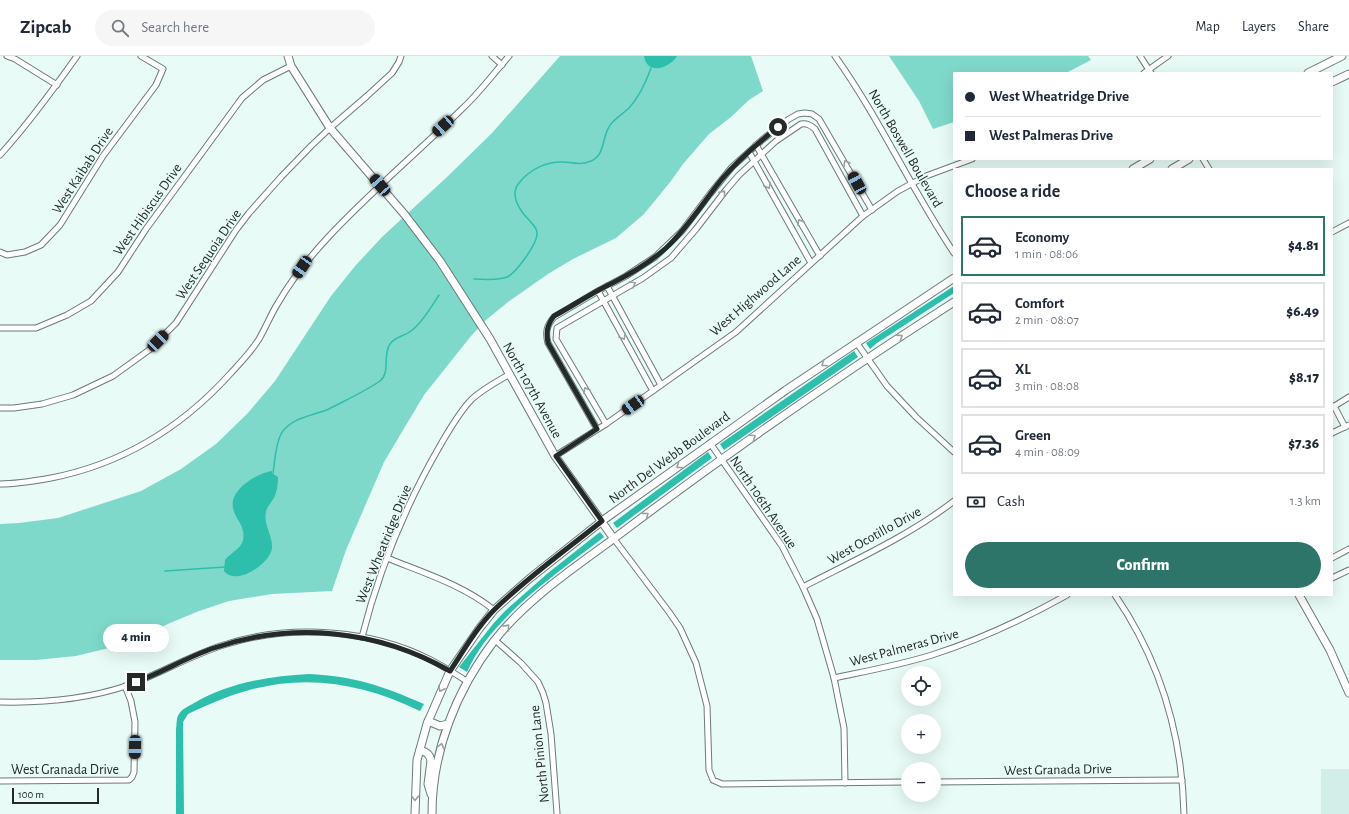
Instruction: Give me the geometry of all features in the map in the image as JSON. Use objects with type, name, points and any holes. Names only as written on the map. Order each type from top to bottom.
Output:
[{"type":"street","points":[[7,56],[15,59],[57,85]]},
{"type":"street","points":[[0,155],[57,85],[77,56]]},
{"type":"street","name":"West Kaibab Drive","points":[[0,252],[7,255],[25,252],[41,245],[60,225],[103,156],[156,85],[163,69],[141,56]]},
{"type":"street","name":"North 107th Avenue","points":[[288,56],[291,66],[330,128],[405,215],[440,261],[490,339],[556,456],[614,539],[680,628],[696,663],[707,706],[709,770],[713,780],[722,784],[845,783]]},
{"type":"street","name":"West Sequoia Drive","points":[[0,408],[14,408],[42,404],[73,395],[113,376],[149,350],[176,323],[236,230],[250,213],[281,177],[330,128],[392,73],[401,56]]},
{"type":"street","points":[[492,56],[502,65]]},
{"type":"street","points":[[0,484],[30,482],[58,477],[109,461],[156,437],[212,394],[243,360],[259,339],[279,302],[302,267],[333,232],[380,185],[464,107],[509,56]]},
{"type":"street","name":"North Boswell Boulevard","points":[[835,56],[882,128],[931,217],[953,251]]},
{"type":"street","points":[[1140,56],[1150,71],[1168,56]]},
{"type":"street","points":[[1310,72],[1342,56]]},
{"type":"street","name":"West Hibiscus Drive","points":[[0,328],[36,328],[67,315],[91,301],[118,272],[146,229],[242,98],[263,80],[291,66]]},
{"type":"street","points":[[1333,82],[1349,74]]},
{"type":"street","points":[[597,429],[548,343],[546,336],[549,322],[554,316],[642,267],[666,247],[682,231],[732,167],[756,145],[789,119],[798,114],[812,114],[819,119],[872,210]]},
{"type":"street","points":[[606,424],[556,340],[557,328],[561,324],[643,278],[671,258],[696,230],[726,190],[776,141],[801,124],[806,123],[811,125],[863,216]]},
{"type":"street","points":[[756,145],[820,256]]},
{"type":"street","points":[[749,152],[811,264]]},
{"type":"street","name":"West Highwood Lane","points":[[556,456],[606,424],[736,332],[863,216],[912,183],[935,172],[969,160]]},
{"type":"street","points":[[1135,168],[1148,160]]},
{"type":"street","points":[[1174,168],[1188,160]]},
{"type":"street","points":[[1333,231],[1349,223]]},
{"type":"street","name":"North Del Webb Boulevard","points":[[415,814],[417,760],[428,721],[450,671],[475,634],[494,610],[529,579],[602,521],[710,443],[856,342],[953,279]]},
{"type":"street","points":[[607,286],[660,385]]},
{"type":"street","points":[[598,291],[653,391]]},
{"type":"street","points":[[432,814],[432,798],[440,751],[454,708],[478,665],[495,640],[516,617],[541,594],[721,460],[867,358],[953,303]]},
{"type":"street","points":[[856,342],[887,386],[916,417],[953,451]]},
{"type":"street","name":"West Wheatridge Drive","points":[[362,637],[387,558],[418,486],[435,455],[457,418],[471,400],[489,385],[510,374]]},
{"type":"street","points":[[1333,433],[1347,426],[1333,406],[1349,397]]},
{"type":"street","name":"North 106th Avenue","points":[[710,443],[776,536],[803,587],[817,619],[834,678],[844,728],[845,783]]},
{"type":"street","name":"West Ocotillo Drive","points":[[803,587],[928,520],[953,502]]},
{"type":"street","points":[[1333,557],[1349,549]]},
{"type":"street","points":[[387,558],[457,586],[486,603],[494,610]]},
{"type":"street","points":[[1333,578],[1349,570]]},
{"type":"street","name":"West Palmeras Drive","points":[[834,678],[932,655],[1017,620],[1065,596]]},
{"type":"street","points":[[1116,596],[1144,644],[1161,683],[1173,723],[1179,752],[1184,814]]},
{"type":"street","points":[[1300,596],[1330,650],[1349,693]]},
{"type":"street","points":[[0,702],[29,703],[87,696],[125,686],[213,648],[267,635],[297,632],[316,632],[362,637],[384,643],[415,653],[468,682]]},
{"type":"street","name":"North Pinion Lane","points":[[495,640],[521,663],[538,682],[543,693],[551,734],[557,813]]},
{"type":"street","name":"West Granada Drive","points":[[0,781],[129,780],[134,772],[135,722],[131,700],[125,686]]},
{"type":"street","points":[[428,721],[440,726],[448,724]]},
{"type":"street","points":[[420,750],[429,754],[431,758],[428,784],[432,798]]},
{"type":"street","name":"West Granada Drive","points":[[941,782],[1182,780]]},
{"type":"street","points":[[845,783],[901,782]]},
{"type":"shaded area","points":[[560,56],[751,56],[763,91],[749,100],[731,117],[709,134],[683,164],[644,214],[616,238],[573,259],[548,274],[508,302],[486,320],[471,336],[424,395],[384,462],[346,550],[332,591],[272,594],[229,601],[199,611],[109,648],[76,656],[36,660],[0,660],[0,524],[58,518],[141,491],[181,469],[216,444],[247,414],[275,381],[331,296],[356,265],[382,237],[492,133]]},
{"type":"shaded area","points":[[644,56],[677,56],[664,67],[654,68],[649,66]]},
{"type":"shaded area","points":[[889,56],[1088,56],[1091,60],[1068,72],[953,72],[953,122],[933,129],[919,101]]},
{"type":"shaded area","points":[[953,287],[953,294],[870,349],[866,343]]},
{"type":"shaded area","points":[[854,351],[858,357],[724,450],[720,444]]},
{"type":"shaded area","points":[[708,452],[712,458],[617,528],[613,523]]},
{"type":"shaded area","points":[[272,471],[272,473],[278,477],[278,480],[276,493],[267,508],[265,516],[272,544],[270,554],[260,566],[252,571],[244,575],[229,575],[224,571],[225,560],[240,546],[244,535],[242,526],[233,508],[235,495],[252,479],[266,472]]},
{"type":"shaded area","points":[[600,532],[604,537],[527,597],[509,615],[492,633],[478,652],[467,672],[459,667],[505,611],[548,573]]},
{"type":"shaded area","points":[[309,674],[340,677],[368,683],[424,704],[420,711],[378,694],[357,688],[313,682],[269,686],[239,693],[205,706],[188,714],[183,722],[184,814],[176,814],[176,729],[177,717],[180,712],[188,706],[221,690],[264,679]]},
{"type":"shaded area","points":[[1321,769],[1349,769],[1349,814],[1321,814]]},
{"type":"waterway","points":[[474,279],[495,279],[507,277],[521,264],[534,244],[537,233],[536,229],[519,208],[515,198],[516,188],[523,178],[539,167],[551,163],[584,163],[596,158],[601,151],[607,131],[611,124],[629,108],[636,99],[651,68]]},
{"type":"waterway","points":[[273,473],[278,443],[285,428],[296,420],[329,409],[380,381],[385,373],[387,353],[390,344],[394,340],[409,333],[419,323],[439,295]]},
{"type":"waterway","points":[[165,571],[225,567]]},
{"type":"route","points":[[136,682],[213,648],[261,636],[297,632],[316,632],[362,637],[407,650],[450,671],[460,655],[494,610],[529,579],[602,521],[556,456],[597,429],[548,343],[546,336],[549,322],[554,316],[642,267],[655,257],[682,231],[732,167],[778,127]]}]
